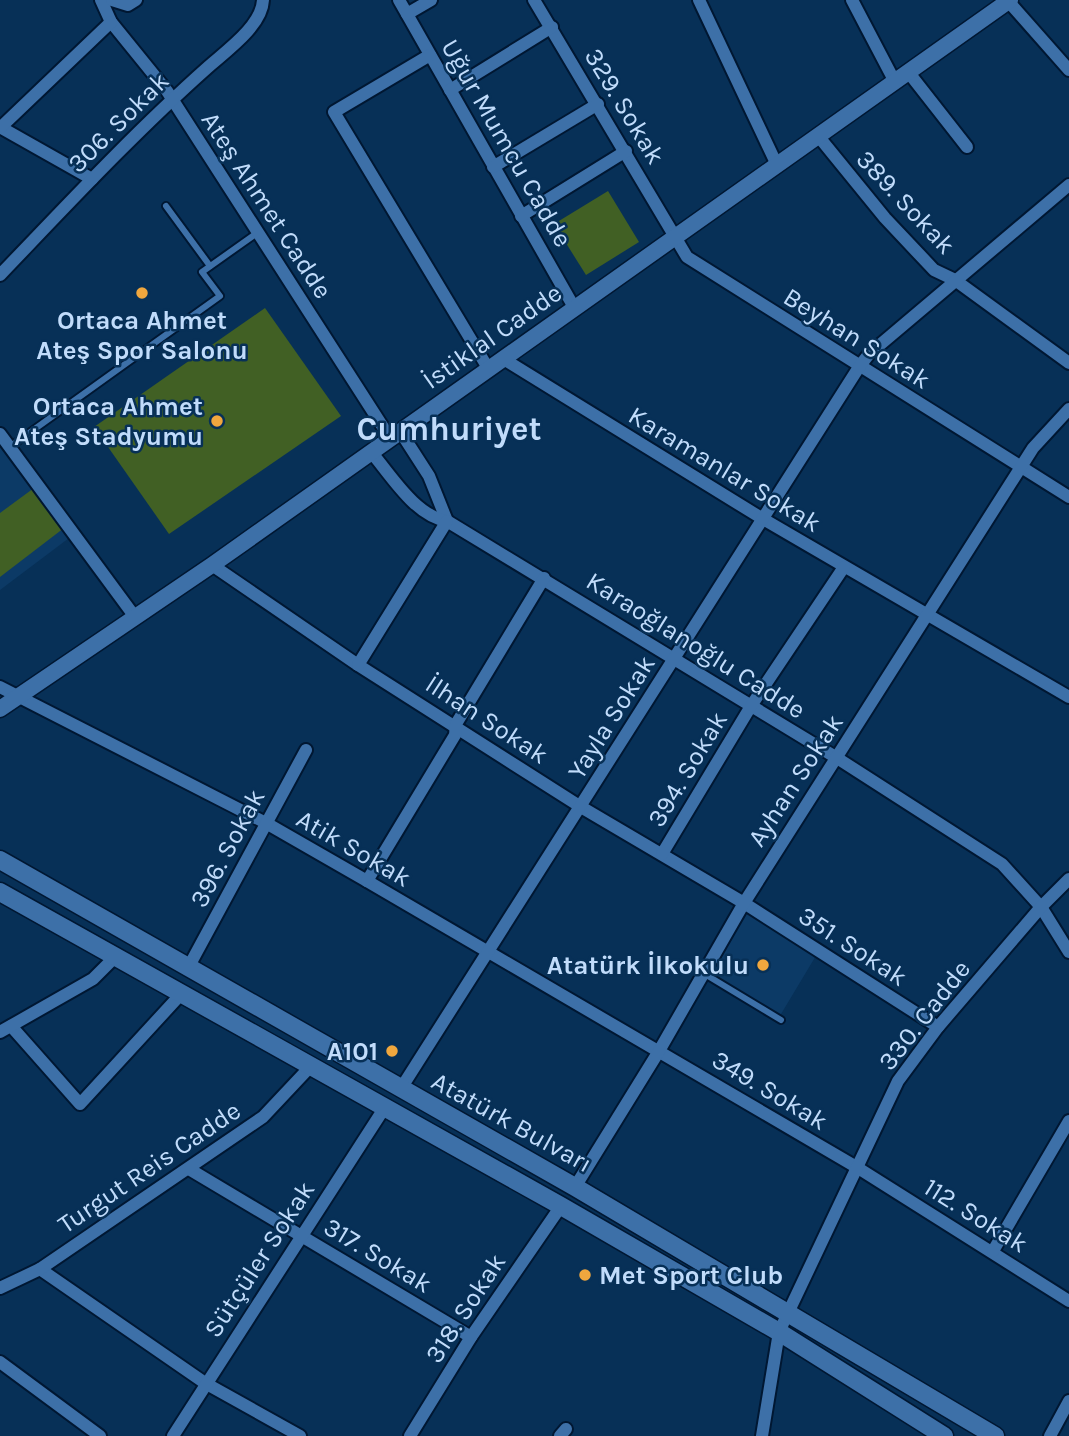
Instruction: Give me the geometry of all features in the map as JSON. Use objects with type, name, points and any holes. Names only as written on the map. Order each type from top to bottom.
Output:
[{"type":"main road","name":"Atatürk Bulvarı","points":[[0,860],[400,1090],[575,1187],[789,1311],[995,1436]]},
{"type":"main road","name":"Atatürk Bulvarı","points":[[0,892],[561,1206],[779,1332],[944,1436]]},
{"type":"street","name":"Ateş Ahmet Cadde","points":[[101,0],[111,22],[172,99],[257,233],[395,435]]},
{"type":"street","points":[[112,0],[128,5],[136,0]]},
{"type":"street","name":"306. Sokak","points":[[0,275],[172,99],[232,46],[262,11],[263,0]]},
{"type":"street","name":"Uğur Mumcu Cadde","points":[[399,0],[575,309]]},
{"type":"street","points":[[407,14],[430,0]]},
{"type":"street","name":"329. Sokak","points":[[534,0],[677,236]]},
{"type":"street","points":[[699,0],[777,165]]},
{"type":"street","points":[[852,0],[895,82]]},
{"type":"street","points":[[1009,1],[1069,70]]},
{"type":"street","name":"İstiklal Cadde","points":[[0,709],[212,565],[1009,1]]},
{"type":"street","points":[[92,179],[0,127],[111,22]]},
{"type":"street","points":[[450,90],[552,27]]},
{"type":"street","points":[[430,55],[334,112],[488,368]]},
{"type":"street","points":[[909,73],[967,147]]},
{"type":"street","points":[[493,167],[598,104]]},
{"type":"street","name":"389. Sokak","points":[[818,137],[885,218],[934,270],[955,280],[1069,363]]},
{"type":"street","points":[[521,216],[625,150]]},
{"type":"street","name":"Yayla Sokak","points":[[400,1090],[859,367],[869,354],[1069,185]]},
{"type":"street","name":"Beyhan Sokak","points":[[677,236],[687,257],[1069,497]]},
{"type":"street","name":"Karamanlar Sokak","points":[[502,358],[844,567],[928,613],[1069,697]]},
{"type":"street","name":"Ayhan Sokak","points":[[575,1187],[659,1051],[744,903],[928,613],[1048,429],[1069,409]]},
{"type":"street","points":[[0,433],[135,617]]},
{"type":"street","points":[[358,665],[447,521],[429,476],[395,435]]},
{"type":"street","name":"Karaoğlanoğlu Cadde","points":[[372,452],[406,493],[435,519],[447,521],[544,578],[837,758],[1002,864],[1041,907],[1069,952]]},
{"type":"street","name":"İlhan Sokak","points":[[212,565],[358,665],[456,724],[581,807],[744,903]]},
{"type":"street","name":"394. Sokak","points":[[662,854],[751,706],[844,567]]},
{"type":"street","points":[[367,881],[455,735],[456,724],[544,578]]},
{"type":"street","name":"Atik Sokak","points":[[0,687],[266,823],[659,1051]]},
{"type":"street","name":"396. Sokak","points":[[188,968],[306,750]]},
{"type":"street","name":"330. Cadde","points":[[762,1436],[779,1332],[898,1082],[938,1027],[1041,907],[1069,879]]},
{"type":"street","name":"351. Sokak","points":[[744,903],[938,1027]]},
{"type":"street","points":[[116,956],[93,979],[5,1029],[80,1104],[182,993]]},
{"type":"street","name":"349. Sokak","points":[[659,1051],[858,1168]]},
{"type":"street","name":"Turgut Reis Cadde","points":[[0,1288],[40,1269],[263,1117],[310,1067]]},
{"type":"street","name":"Sütçüler Sokak","points":[[173,1436],[385,1107]]},
{"type":"street","points":[[993,1251],[1069,1121]]},
{"type":"street","name":"112. Sokak","points":[[858,1168],[1069,1301]]},
{"type":"street","name":"317. Sokak","points":[[189,1169],[471,1338]]},
{"type":"street","name":"318. Sokak","points":[[410,1436],[471,1338],[561,1206]]},
{"type":"street","points":[[40,1269],[205,1383],[300,1436]]},
{"type":"street","points":[[0,1362],[100,1436]]},
{"type":"street","points":[[1050,1436],[1069,1401]]},
{"type":"lane","points":[[166,206],[210,266]]},
{"type":"lane","points":[[11,446],[220,296],[202,272],[257,233]]},
{"type":"lane","points":[[704,974],[781,1020]]},
{"type":"shaded area","points":[[0,446],[73,535],[0,590]]},
{"type":"shaded area","name":"Atatürk İlkokulu","points":[[748,912],[817,954],[778,1019],[709,977]]},
{"type":"green space","points":[[608,191],[639,242],[586,275],[554,224]]},
{"type":"green space","name":"Ortaca Ahmet Ateş Stadyumu","points":[[265,308],[341,416],[169,534],[94,427]]},
{"type":"green space","points":[[34,488],[64,528],[0,577],[0,513]]},
{"type":"place","name":"Ortaca Ahmet Ateş Spor Salonu","points":[[142,293]]},
{"type":"place","name":"Ortaca Ahmet Ateş Stadyumu","points":[[217,421]]},
{"type":"place","name":"Atatürk İlkokulu","points":[[763,965]]},
{"type":"place","name":"A101","points":[[392,1051]]},
{"type":"place","name":"Met Sport Club","points":[[585,1275]]},
{"type":"district","name":"Cumhuriyet","points":[[449,428]]}]
